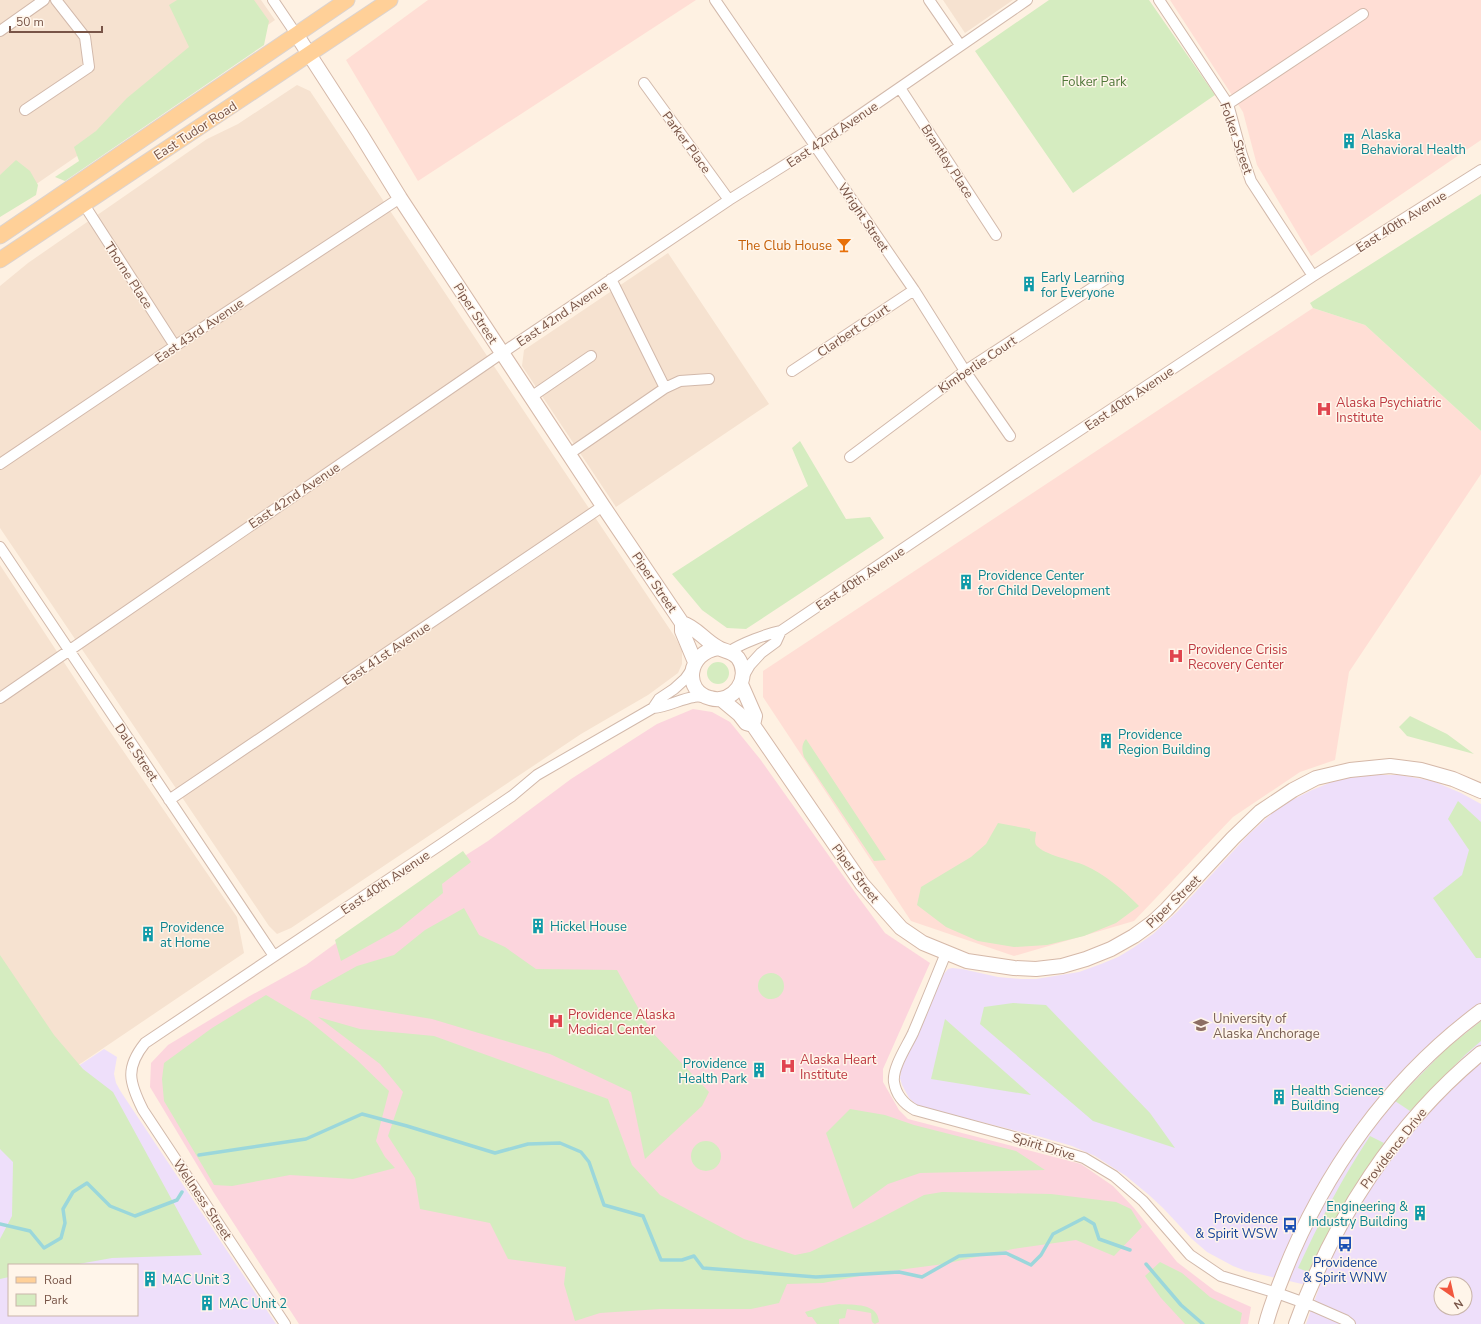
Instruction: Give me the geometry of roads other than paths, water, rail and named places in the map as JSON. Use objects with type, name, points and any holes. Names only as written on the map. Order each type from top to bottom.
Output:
[{"type":"main road","name":"East Tudor Road","points":[[0,236],[347,0]]},
{"type":"main road","name":"East Tudor Road","points":[[0,260],[390,0]]},
{"type":"street","points":[[0,31],[44,0]]},
{"type":"street","points":[[25,110],[89,67],[85,37],[56,0]]},
{"type":"street","name":"Piper Street","points":[[273,0],[310,54],[400,198],[682,623],[682,631],[694,665],[693,682],[696,689],[714,698],[739,714],[746,723],[753,725],[862,884],[901,928],[923,943],[967,961],[989,965],[1036,969],[1062,966],[1111,949],[1146,927],[1166,910],[1233,838],[1260,812],[1293,790],[1316,778],[1350,770],[1390,766],[1422,770],[1453,779],[1481,791]]},
{"type":"street","name":"Wright Street","points":[[715,0],[914,290],[965,371],[1010,436]]},
{"type":"street","points":[[929,0],[960,45]]},
{"type":"street","name":"East 42nd Avenue","points":[[0,698],[502,353],[729,200],[815,146],[960,45],[1028,0]]},
{"type":"street","name":"Folker Street","points":[[1159,0],[1228,104],[1242,155],[1251,180],[1313,276]]},
{"type":"street","points":[[1228,104],[1363,14]]},
{"type":"street","name":"Parker Place","points":[[644,83],[729,200]]},
{"type":"street","name":"Brantley Place","points":[[900,88],[996,235]]},
{"type":"street","name":"East 40th Avenue","points":[[724,650],[738,647],[770,633],[781,631],[1024,467],[1313,276],[1481,170]]},
{"type":"street","name":"East 43rd Avenue","points":[[0,464],[175,346],[400,198]]},
{"type":"street","name":"Thorne Place","points":[[83,204],[175,346]]},
{"type":"street","name":"Kimberlie Court","points":[[850,457],[965,371],[1109,277]]},
{"type":"street","points":[[611,279],[665,388]]},
{"type":"street","name":"Clarbert Court","points":[[792,370],[914,290]]},
{"type":"street","points":[[531,397],[591,356]]},
{"type":"street","points":[[569,454],[665,388],[680,381],[708,379]]},
{"type":"street","name":"East 41st Avenue","points":[[169,800],[603,506]]},
{"type":"street","name":"Dale Street","points":[[0,547],[274,956]]},
{"type":"street","name":"Piper Street","points":[[682,623],[690,626],[724,650],[735,655],[742,665],[742,681],[755,716],[753,725]]},
{"type":"street","name":"East 40th Avenue","points":[[742,681],[750,665],[761,652],[776,642],[781,631]]},
{"type":"street","points":[[694,665],[704,652],[724,650]]},
{"type":"street","name":"East 40th Avenue","points":[[653,708],[659,698],[674,689],[685,679],[694,665]]},
{"type":"street","points":[[714,698],[733,694],[742,681]]},
{"type":"street","name":"East 40th Avenue","points":[[131,1070],[136,1054],[145,1043],[512,796],[537,775],[653,708],[665,707],[695,697],[714,698]]},
{"type":"street","name":"Spirit Drive","points":[[946,953],[894,1073],[894,1082],[902,1101],[915,1110],[1008,1135],[1084,1158],[1114,1176],[1143,1200],[1190,1255],[1221,1276],[1277,1293],[1345,1320],[1350,1324]]},
{"type":"street","points":[[1266,1324],[1297,1240],[1311,1213],[1352,1145],[1384,1103],[1421,1063],[1468,1021],[1481,1012]]},
{"type":"street","name":"Providence Drive","points":[[1296,1324],[1303,1303],[1331,1240],[1370,1176],[1398,1137],[1431,1099],[1465,1066],[1481,1053]]},
{"type":"street","name":"Wellness Street","points":[[131,1070],[132,1084],[143,1110],[285,1324]]},
{"type":"waterway","points":[[199,1155],[306,1139],[362,1114],[495,1153],[528,1144],[560,1143],[581,1152],[589,1162],[604,1205],[643,1216],[661,1260],[682,1260],[694,1256],[703,1268],[816,1277],[899,1272],[922,1277],[959,1256],[1006,1253],[1031,1265],[1041,1255],[1053,1234],[1084,1218],[1094,1224],[1099,1239],[1130,1250]]},
{"type":"waterway","points":[[0,1224],[30,1231],[44,1248],[61,1238],[65,1223],[63,1209],[73,1192],[87,1183],[110,1206],[135,1216],[177,1200],[182,1192]]},
{"type":"waterway","points":[[1146,1264],[1181,1305],[1203,1324]]},
{"type":"place","name":"Alaska Behavioral Health","points":[[1349,141]]},
{"type":"place","name":"The Club House","points":[[844,245]]},
{"type":"place","name":"Early Learning for Everyone","points":[[1029,284]]},
{"type":"place","name":"Alaska Psychiatric Institute","points":[[1324,409]]},
{"type":"place","name":"Providence Center for Child Development","points":[[966,582]]},
{"type":"place","name":"Providence Crisis Recovery Center","points":[[1176,656]]},
{"type":"place","name":"Providence Region Building","points":[[1106,741]]},
{"type":"place","name":"Hickel House","points":[[538,926]]},
{"type":"place","name":"Providence at Home","points":[[148,934]]},
{"type":"place","name":"Providence Alaska Medical Center","points":[[556,1021]]},
{"type":"place","name":"University of Alaska Anchorage","points":[[1201,1025]]},
{"type":"place","name":"Alaska Heart Institute","points":[[788,1066]]},
{"type":"place","name":"Providence Health Park","points":[[759,1070]]},
{"type":"place","name":"Health Sciences Building","points":[[1279,1097]]},
{"type":"place","name":"Engineering & Industry Building","points":[[1420,1213]]},
{"type":"place","name":"Providence & Spirit WSW","points":[[1290,1225]]},
{"type":"place","name":"Providence & Spirit WNW","points":[[1345,1244]]},
{"type":"place","name":"MAC Unit 3","points":[[150,1279]]},
{"type":"place","name":"MAC Unit 2","points":[[207,1303]]},
{"type":"park label","name":"Folker Park","points":[[1094,81]]}]
